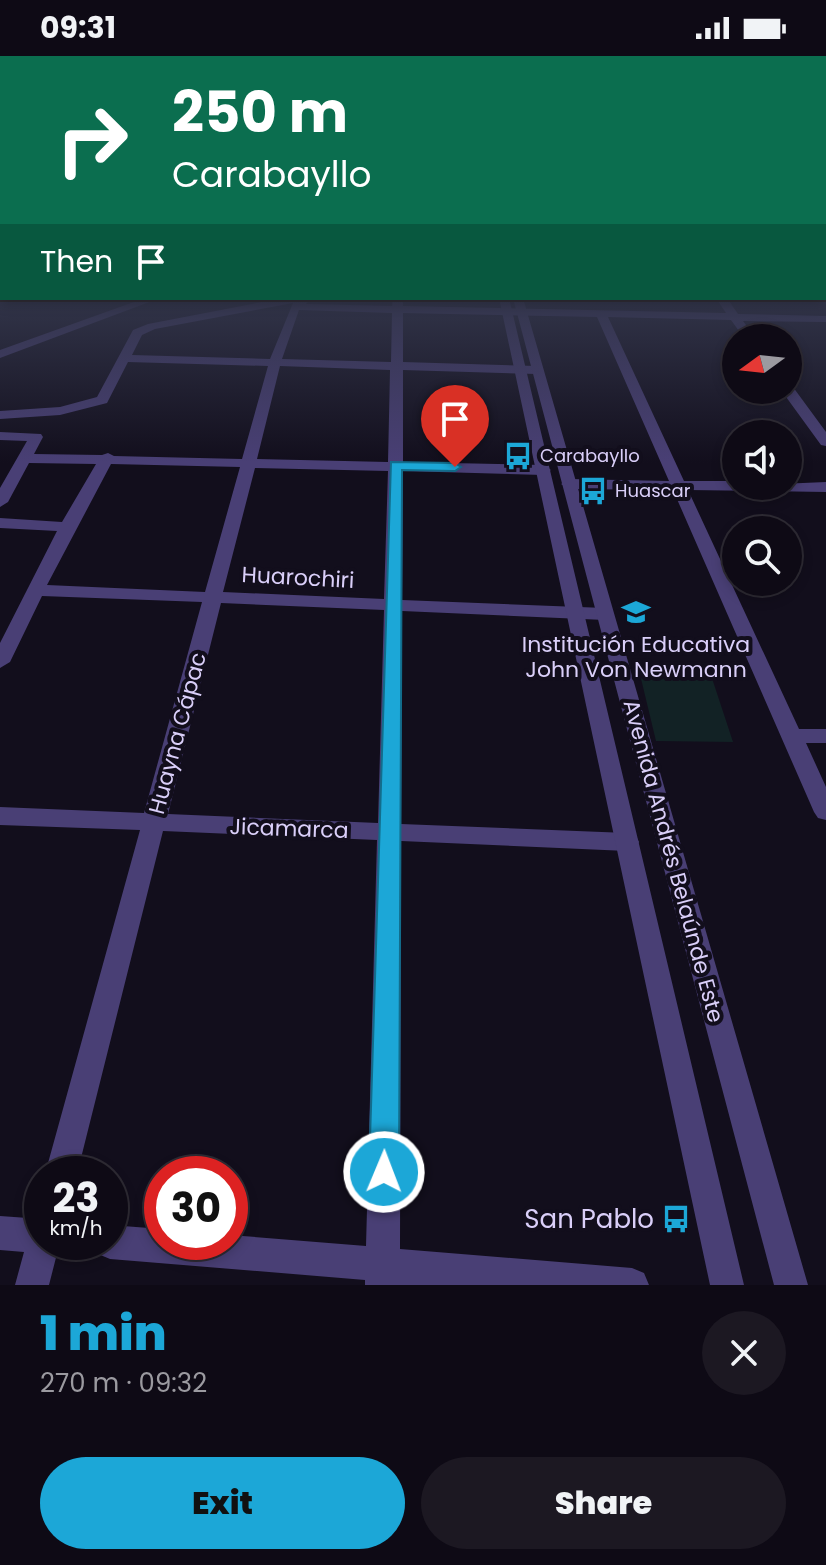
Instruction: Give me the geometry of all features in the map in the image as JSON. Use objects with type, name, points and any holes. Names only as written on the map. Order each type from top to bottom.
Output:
[{"type":"street","points":[[0,415],[60,411],[102,400],[128,348]]},
{"type":"street","name":"Huayna Cápac","points":[[66,1156],[281,348]]},
{"type":"street","points":[[382,1275],[397,348]]},
{"type":"street","name":"Avenida Andrés Belaúnde Este","points":[[523,348],[543,470],[727,1285]]},
{"type":"street","points":[[616,348],[826,812]]},
{"type":"street","points":[[123,358],[528,369]]},
{"type":"street","name":"Avenida Andrés Belaúnde Este","points":[[528,369],[569,484],[791,1285]]},
{"type":"street","points":[[798,404],[826,442]]},
{"type":"street","points":[[0,436],[36,437],[0,502]]},
{"type":"street","points":[[0,662],[67,527],[108,457]]},
{"type":"street","points":[[26,458],[108,457],[543,470]]},
{"type":"street","points":[[569,484],[722,486]]},
{"type":"street","points":[[802,487],[826,487]]},
{"type":"street","points":[[0,523],[67,527]]},
{"type":"street","name":"Huarochiri","points":[[36,590],[605,614]]},
{"type":"street","points":[[792,736],[826,736]]},
{"type":"street","name":"Jicamarca","points":[[0,816],[627,842]]},
{"type":"street","points":[[0,1233],[24,1235]]},
{"type":"street","points":[[128,1244],[382,1275],[632,1285]]},
{"type":"street","points":[[32,1285],[38,1260]]},
{"type":"shaded area","points":[[637,662],[707,663],[733,742],[656,741]]},
{"type":"place","name":"Carabayllo","points":[[518,456]]},
{"type":"place","name":"Huascar","points":[[593,491]]},
{"type":"place","name":"Institución Educativa John Von Newmann","points":[[636,612]]},
{"type":"place","name":"San Pablo","points":[[676,1219]]},
{"type":"route","points":[[384,1172],[396,465],[455,467]]}]
